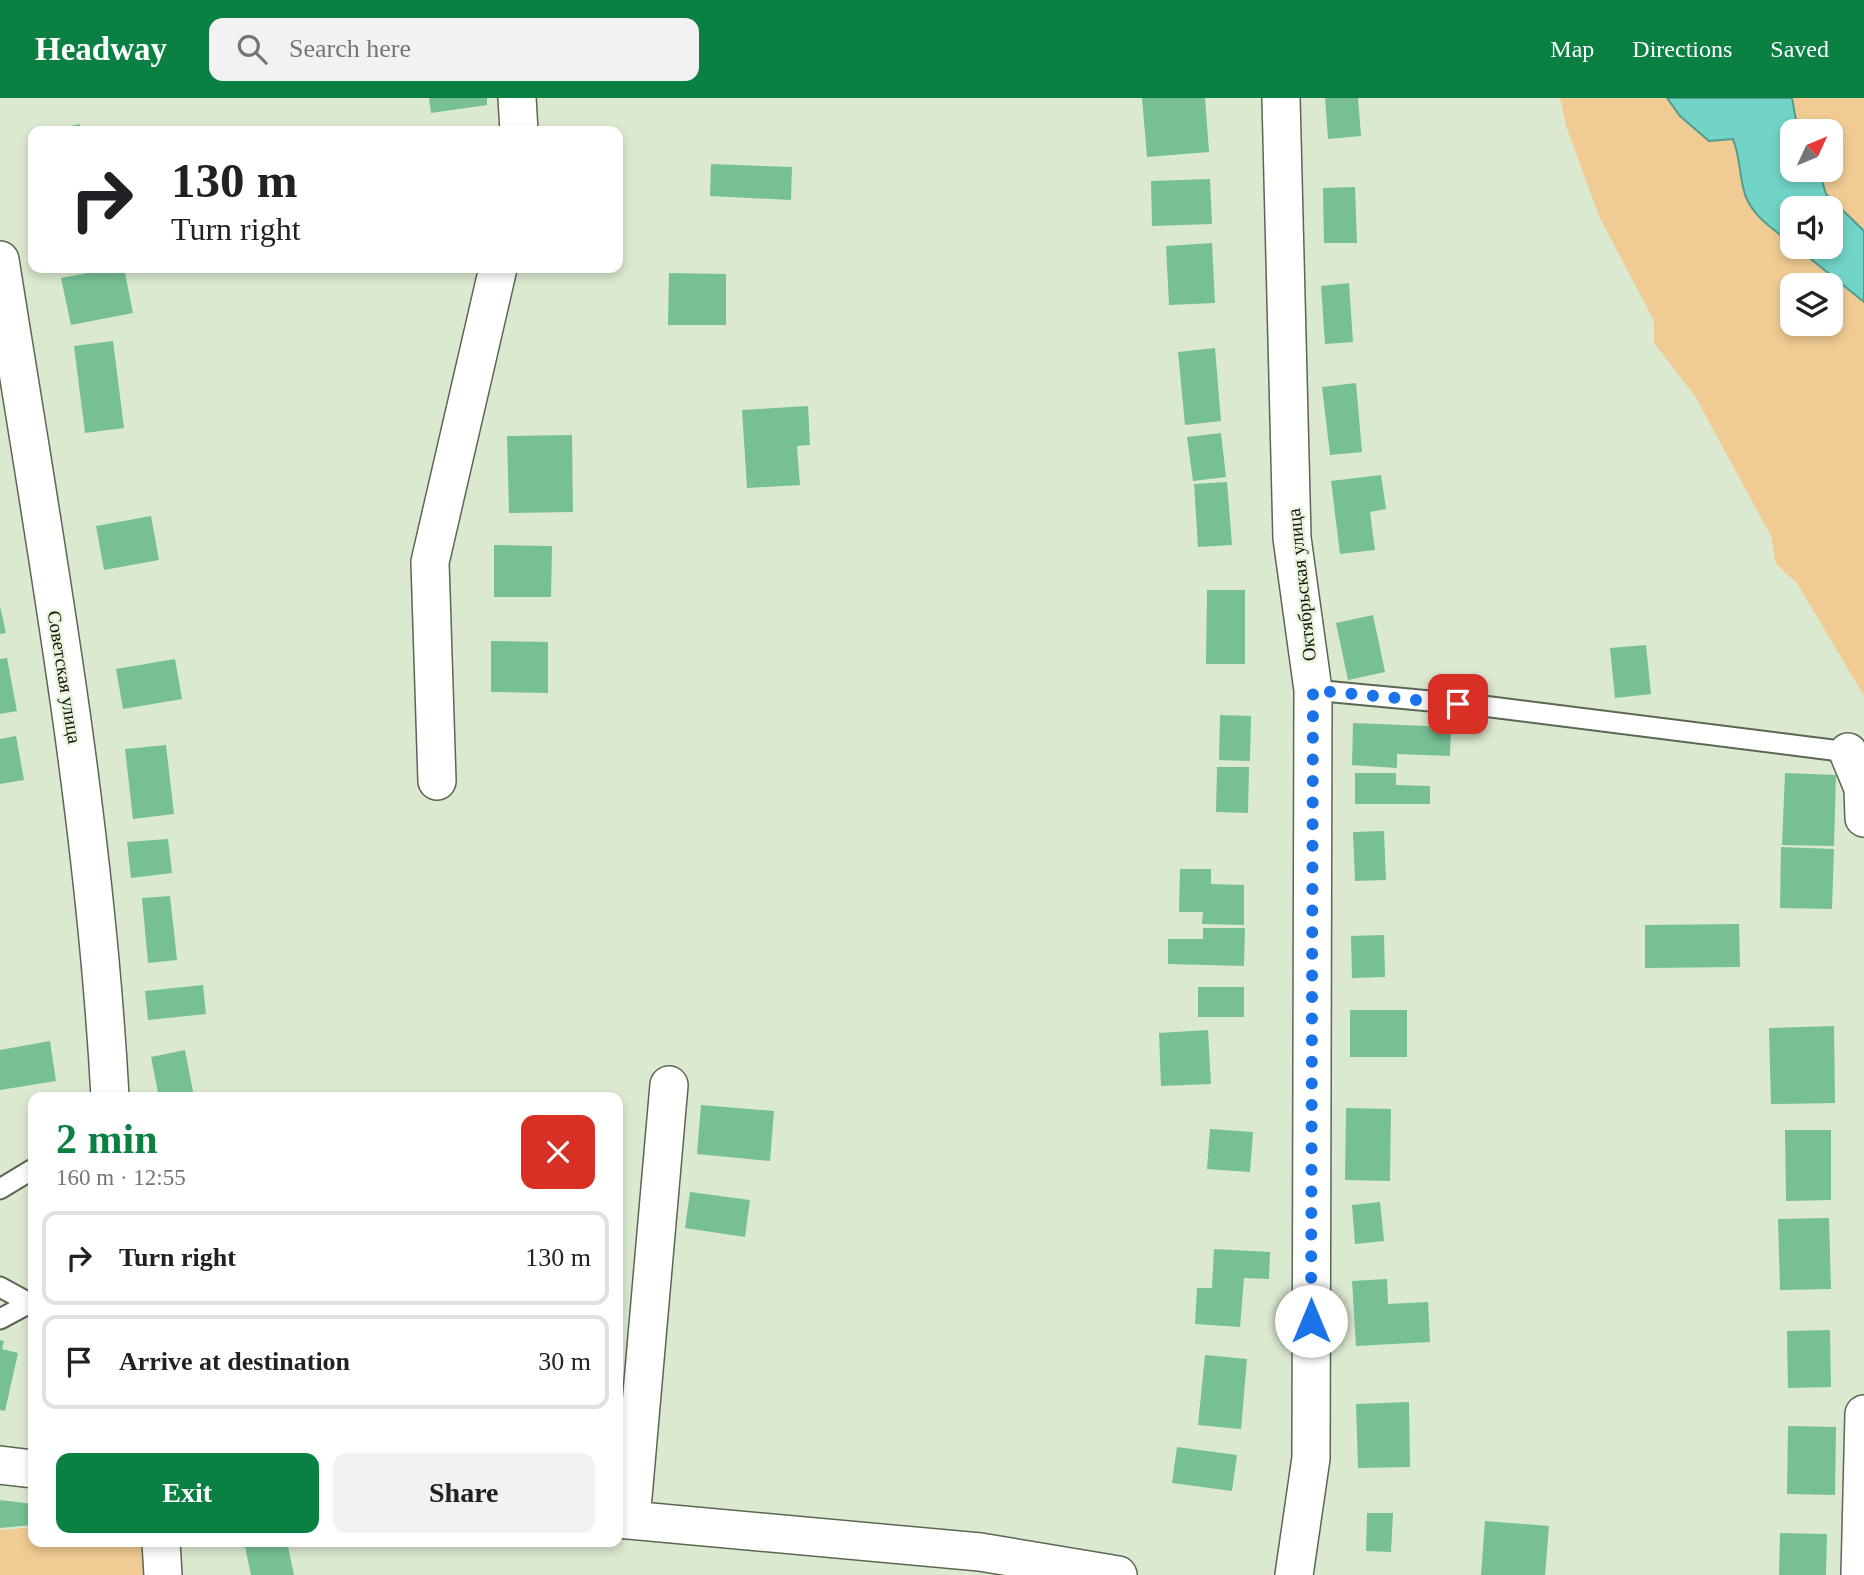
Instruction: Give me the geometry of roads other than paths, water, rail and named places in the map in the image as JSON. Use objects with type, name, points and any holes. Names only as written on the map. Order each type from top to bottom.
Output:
[{"type":"street","points":[[517,98],[519,126]]},
{"type":"street","name":"Октябрьская улица","points":[[1281,98],[1292,538],[1313,690],[1311,1458],[1294,1575]]},
{"type":"street","name":"Советская улица","points":[[0,260],[75,736],[106,1030],[110,1092]]},
{"type":"street","points":[[437,782],[430,562],[497,273]]},
{"type":"street","points":[[1848,752],[1863,788],[1864,818]]},
{"type":"street","points":[[669,1085],[624,1520],[979,1552],[1118,1575]]},
{"type":"street","points":[[1860,1575],[1864,1414]]},
{"type":"street","points":[[0,1465],[28,1468]]},
{"type":"street","points":[[162,1547],[163,1575]]},
{"type":"lane","points":[[1313,690],[1483,706],[1848,752]]},
{"type":"lane","points":[[0,1189],[28,1172]]},
{"type":"lane","points":[[0,1287],[28,1303]]},
{"type":"lane","points":[[0,1319],[28,1306]]},
{"type":"water","points":[[1667,98],[1792,98],[1796,119],[1780,119],[1780,182],[1822,182],[1828,196],[1780,196],[1780,234],[1755,213],[1746,197],[1733,139],[1709,141],[1680,116]]},
{"type":"water","points":[[1843,211],[1864,231],[1864,302],[1843,285],[1843,273],[1828,273],[1811,259],[1843,259]]}]
